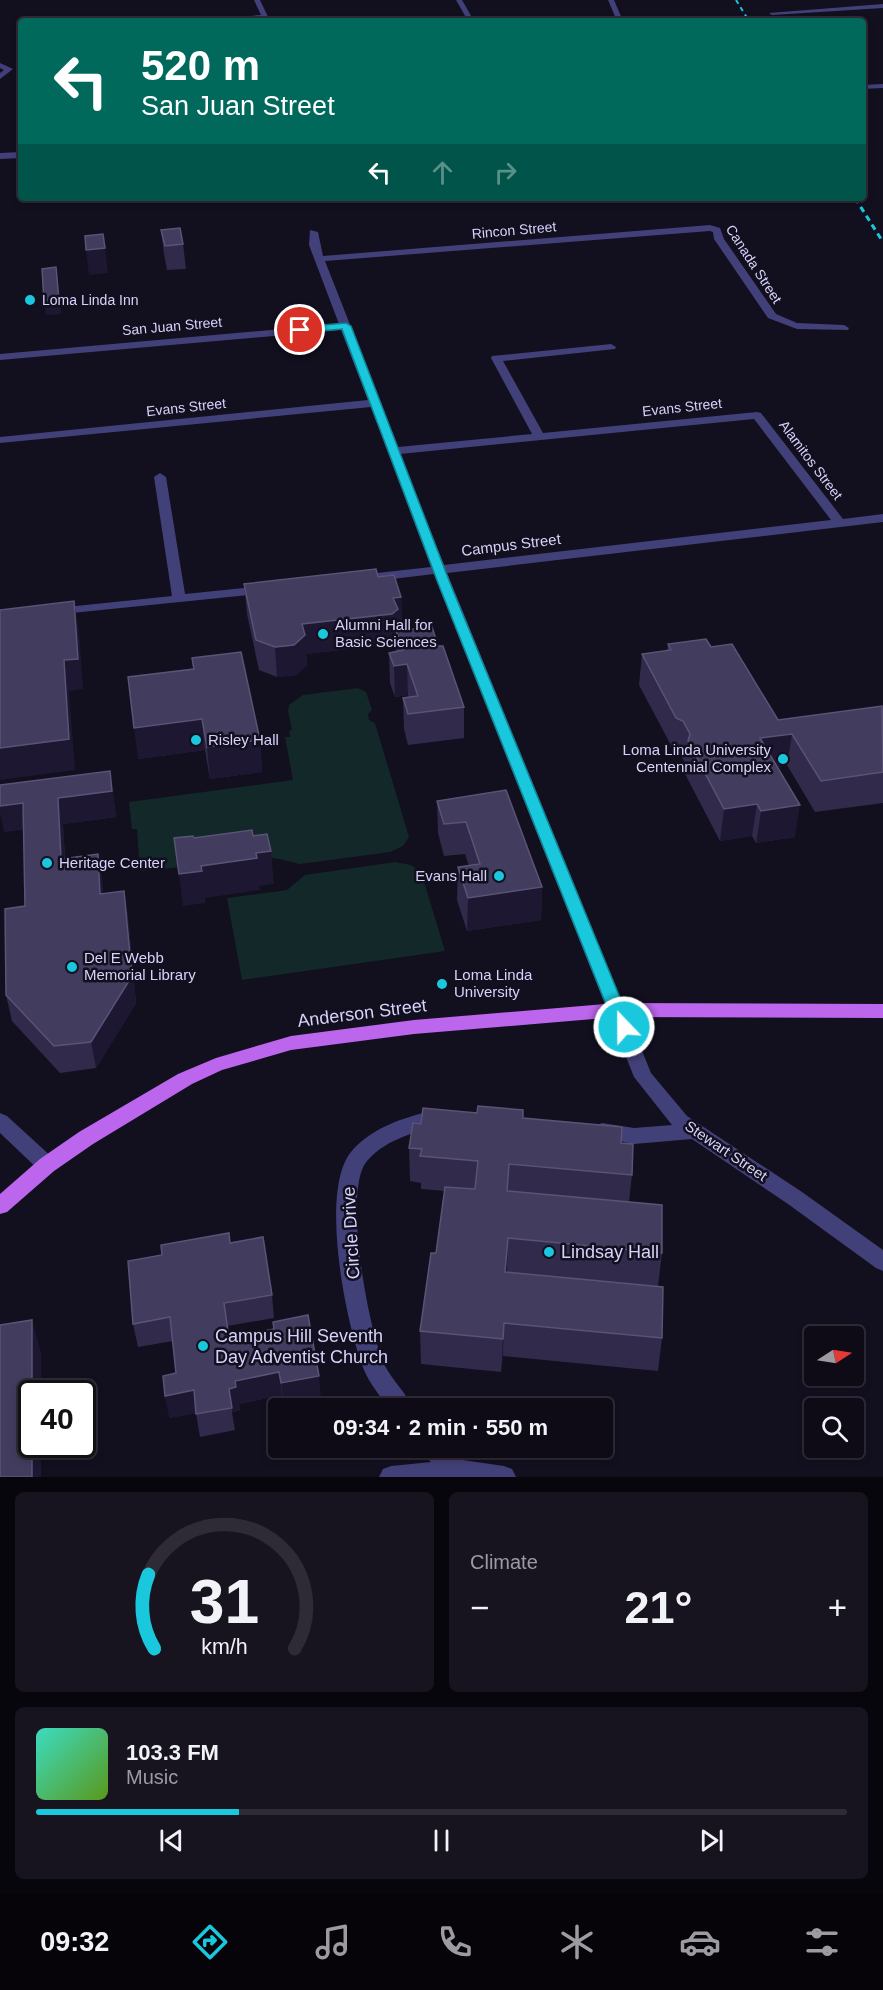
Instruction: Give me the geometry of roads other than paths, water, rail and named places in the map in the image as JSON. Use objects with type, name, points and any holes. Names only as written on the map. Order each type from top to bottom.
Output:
[{"type":"main road","name":"Anderson Street","points":[[0,1206],[47,1165],[86,1138],[185,1079],[216,1065],[291,1043],[414,1027],[617,1010],[883,1011]]},
{"type":"street","points":[[257,0],[266,18]]},
{"type":"street","points":[[459,0],[469,18]]},
{"type":"street","points":[[611,0],[619,18]]},
{"type":"street","points":[[772,13],[883,6]]},
{"type":"street","points":[[0,64],[9,69],[0,77]]},
{"type":"street","points":[[866,87],[883,86]]},
{"type":"street","points":[[0,156],[18,155]]},
{"type":"street","name":"Rincon Street","points":[[320,259],[710,228]]},
{"type":"street","name":"Canada Street","points":[[710,228],[717,230],[718,239],[772,316],[779,321],[799,326],[844,328]]},
{"type":"street","name":"Stewart Street","points":[[313,232],[320,259],[439,571],[643,1077],[680,1121],[795,1198],[883,1262]]},
{"type":"street","name":"San Juan Street","points":[[0,357],[346,326]]},
{"type":"street","points":[[539,437],[496,358],[611,347]]},
{"type":"street","name":"Evans Street","points":[[0,440],[376,403]]},
{"type":"street","name":"Evans Street","points":[[395,451],[757,415]]},
{"type":"street","name":"Alamitos Street","points":[[757,415],[840,523]]},
{"type":"street","points":[[160,477],[178,599]]},
{"type":"street","name":"Campus Street","points":[[346,581],[883,518]]},
{"type":"street","points":[[45,614],[277,588]]},
{"type":"street","name":"Circle Drive","points":[[395,1398],[375,1370],[356,1300],[346,1210],[348,1178],[352,1165],[364,1153],[406,1125],[462,1115]]},
{"type":"street","points":[[0,1121],[47,1165]]},
{"type":"street","points":[[588,1129],[634,1136],[694,1131]]},
{"type":"street","points":[[443,1458],[461,1474]]},
{"type":"street","points":[[391,1477],[461,1474],[504,1477]]},
{"type":"railway","points":[[736,0],[747,18]]},
{"type":"railway","points":[[857,201],[883,242]]},
{"type":"place","name":"Loma Linda Inn","points":[[30,300]]},
{"type":"place","name":"Alumni Hall for Basic Sciences","points":[[323,634]]},
{"type":"place","name":"Risley Hall","points":[[196,740]]},
{"type":"place","name":"Loma Linda University Centennial Complex","points":[[783,759]]},
{"type":"place","name":"Heritage Center","points":[[47,863]]},
{"type":"place","name":"Evans Hall","points":[[499,876]]},
{"type":"place","name":"Del E Webb Memorial Library","points":[[72,967]]},
{"type":"place","name":"Loma Linda University","points":[[442,984]]},
{"type":"place","name":"Lindsay Hall","points":[[549,1252]]},
{"type":"place","name":"Campus Hill Seventh Day Adventist Church","points":[[203,1346]]}]
